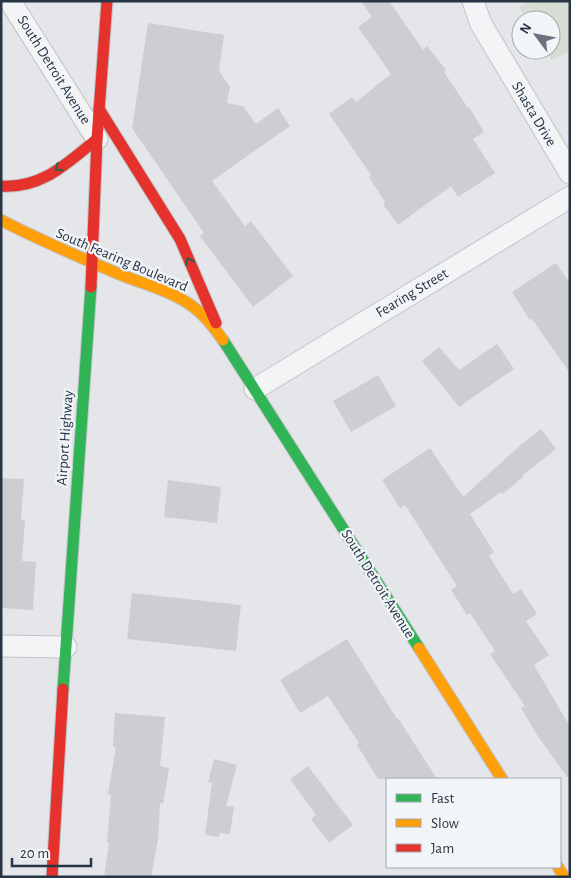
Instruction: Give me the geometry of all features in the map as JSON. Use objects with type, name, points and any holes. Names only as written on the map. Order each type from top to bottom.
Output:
[{"type":"main road","name":"Airport Highway","points":[[52,877],[107,1]]},
{"type":"main road","points":[[99,109],[180,239],[222,338]]},
{"type":"main road","points":[[1,186],[10,188],[26,186],[41,180],[97,139]]},
{"type":"main road","name":"South Fearing Boulevard","points":[[1,220],[47,244],[168,293],[193,307],[222,338],[255,389]]},
{"type":"main road","name":"South Detroit Avenue","points":[[255,389],[501,778]]},
{"type":"street","name":"South Detroit Avenue","points":[[10,1],[97,139]]},
{"type":"street","name":"Shasta Drive","points":[[473,1],[481,24],[570,174]]},
{"type":"street","name":"Fearing Street","points":[[255,389],[570,197]]},
{"type":"street","points":[[1,646],[66,647]]},
{"type":"shaded area","points":[[534,1],[570,1],[570,52],[561,56],[561,10],[521,10],[519,7]]},
{"type":"building","points":[[361,1],[389,1],[423,50],[427,46],[446,70],[444,72],[484,132],[473,139],[495,173],[458,197],[451,186],[398,225],[383,204],[385,202],[369,177],[371,175],[329,114],[352,97],[356,102],[391,74],[358,27],[372,17]]},
{"type":"building","points":[[148,23],[224,35],[219,71],[230,87],[227,103],[243,106],[256,124],[278,108],[290,126],[212,181],[245,226],[251,221],[293,276],[253,307],[200,236],[204,233],[132,128]]},
{"type":"building","points":[[556,263],[570,283],[570,373],[532,319],[530,320],[512,292]]},
{"type":"building","points":[[497,344],[514,369],[459,407],[422,361],[439,347],[459,370]]},
{"type":"building","points":[[378,375],[396,406],[351,432],[333,401]]},
{"type":"building","points":[[541,429],[556,449],[523,475],[503,494],[501,492],[470,514],[494,552],[489,556],[513,594],[521,589],[537,614],[526,621],[549,655],[534,665],[570,727],[570,781],[537,735],[521,708],[525,706],[490,654],[495,651],[470,613],[467,615],[451,590],[457,586],[405,505],[400,508],[382,480],[430,448],[463,497]]},
{"type":"building","points":[[1,478],[24,479],[21,520],[25,520],[22,561],[36,562],[33,610],[1,608]]},
{"type":"building","points":[[168,480],[221,487],[217,523],[164,517]]},
{"type":"building","points":[[132,593],[241,605],[236,651],[127,639]]},
{"type":"building","points":[[347,639],[436,778],[378,779],[357,745],[359,743],[328,696],[300,713],[280,680]]},
{"type":"building","points":[[115,713],[165,717],[160,766],[169,768],[163,804],[160,803],[158,839],[151,877],[104,877],[109,843],[107,843],[111,795],[108,794],[116,747],[113,747]]},
{"type":"building","points":[[214,759],[237,765],[226,806],[234,807],[230,834],[220,833],[219,837],[205,835],[212,783],[208,782]]},
{"type":"building","points":[[308,766],[353,825],[329,843],[311,819],[316,815],[290,779]]},
{"type":"traffic: fast","points":[[63,689],[91,287]]},
{"type":"traffic: fast","points":[[223,340],[419,648]]},
{"type":"traffic: slow","points":[[1,220],[70,253],[183,300],[201,313],[223,340]]},
{"type":"traffic: slow","points":[[419,648],[501,778]]},
{"type":"traffic: slow","points":[[559,868],[564,877]]},
{"type":"traffic: jam","points":[[91,287],[97,139],[107,1]]},
{"type":"traffic: jam","points":[[99,109],[180,239],[216,323]]},
{"type":"traffic: jam","points":[[1,186],[16,186],[41,179],[53,173],[97,139]]},
{"type":"traffic: jam","points":[[52,877],[63,689]]}]
